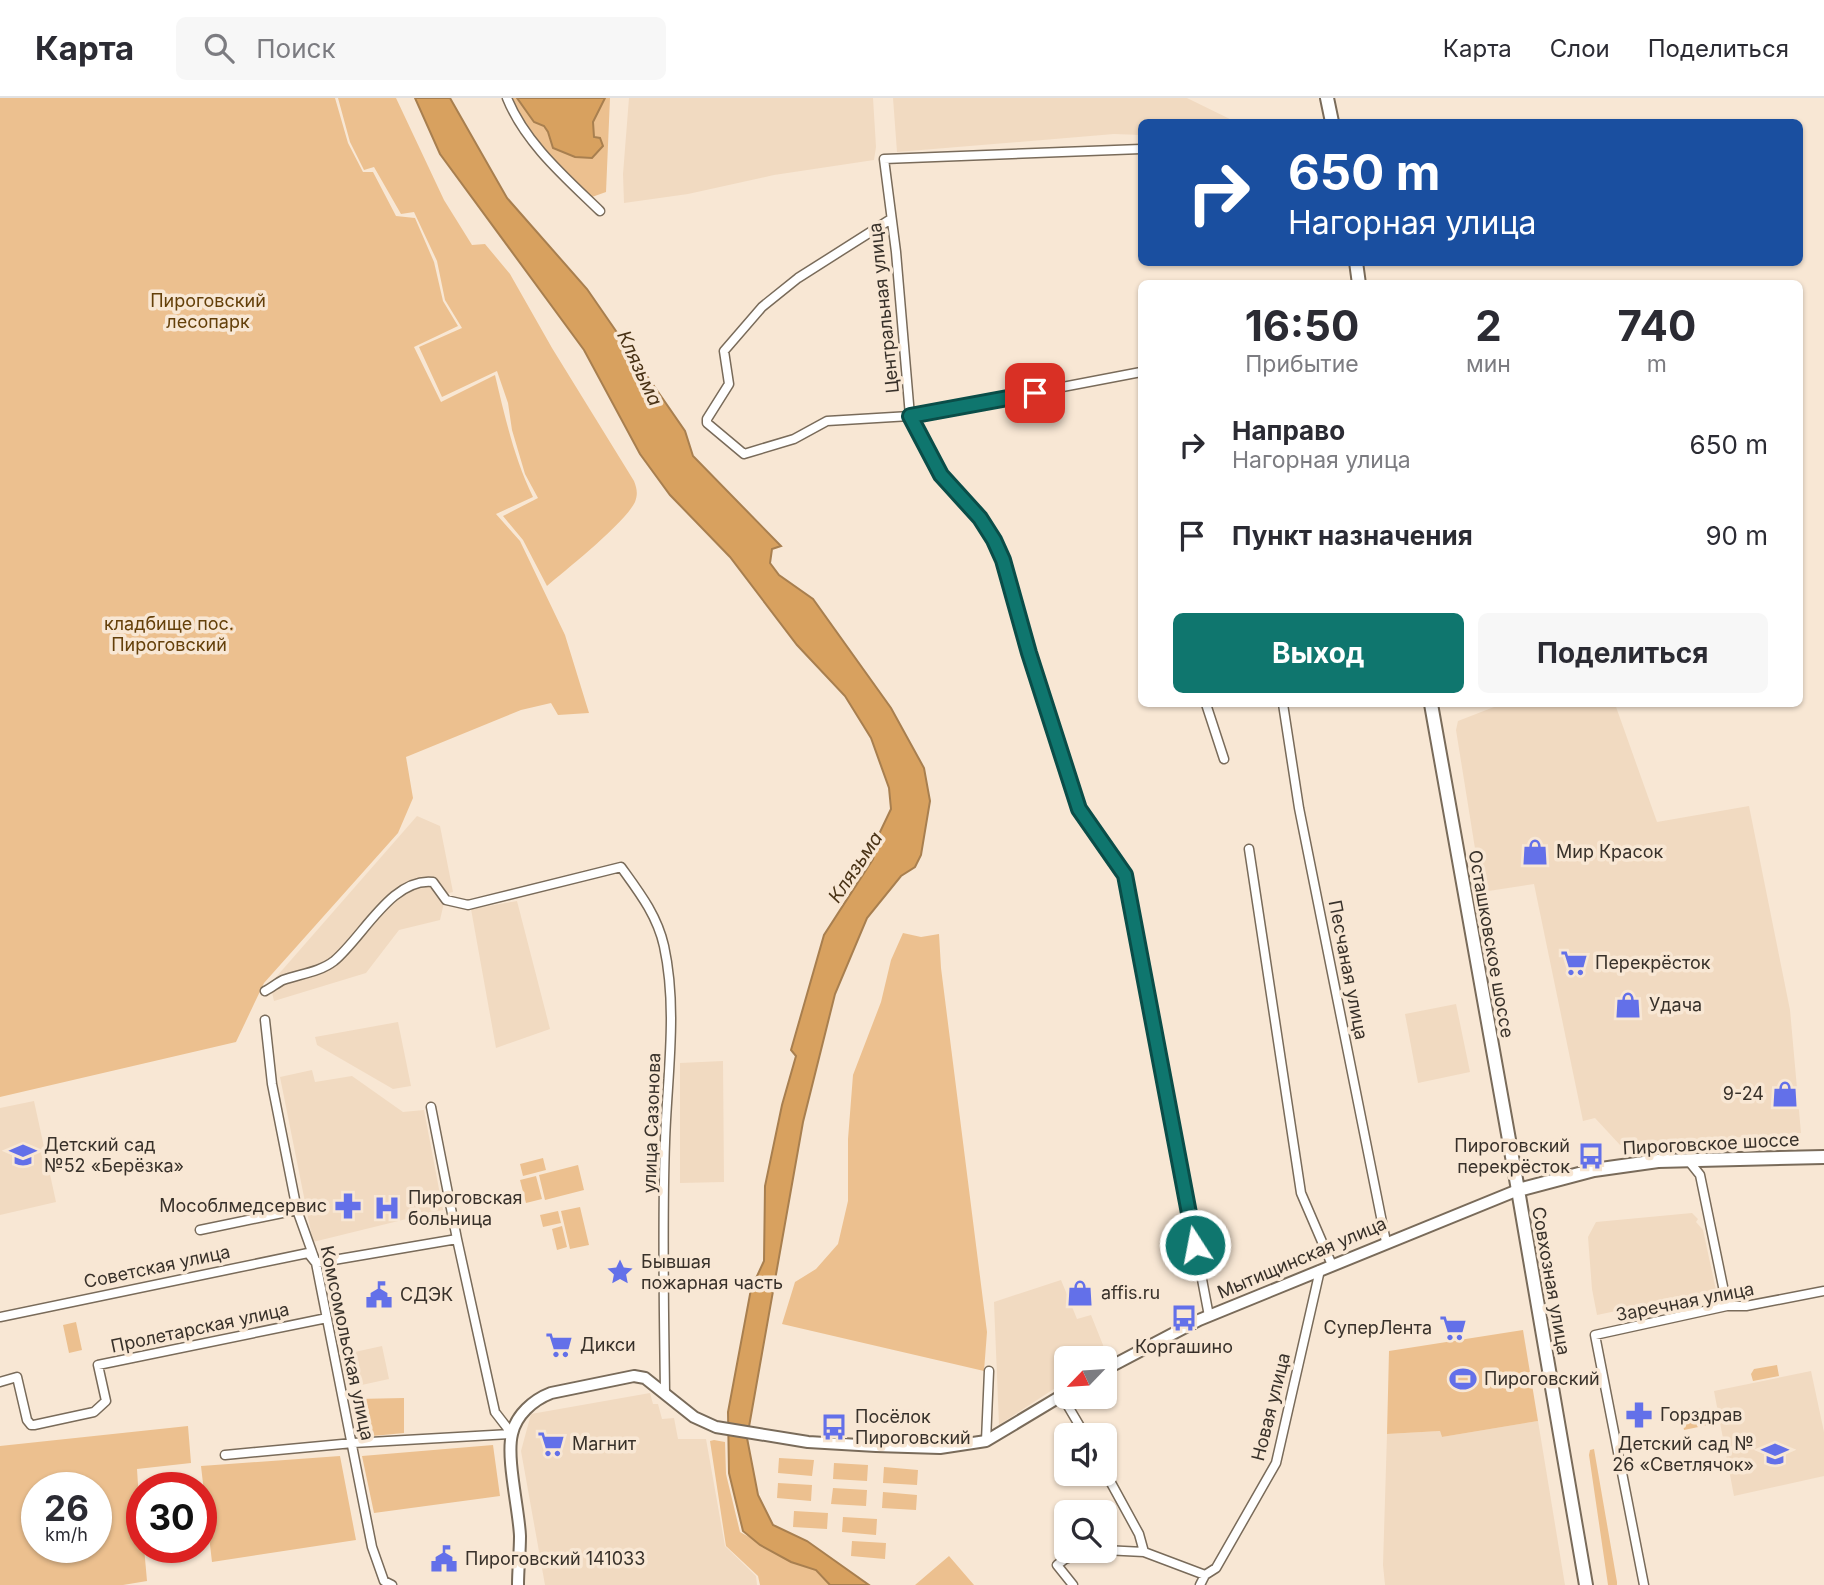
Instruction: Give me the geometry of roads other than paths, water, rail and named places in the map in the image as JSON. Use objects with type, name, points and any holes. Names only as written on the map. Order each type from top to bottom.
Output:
[{"type":"main road","points":[[1327,98],[1331,119]]},
{"type":"main road","name":"Осташковское шоссе","points":[[1432,707],[1518,1190]]},
{"type":"main road","name":"Пироговское шоссе","points":[[1518,1190],[1603,1168],[1688,1160],[1824,1157]]},
{"type":"main road","name":"Совхозная улица","points":[[1518,1190],[1586,1585]]},
{"type":"street","points":[[507,98],[533,142],[600,211]]},
{"type":"street","name":"Центральная улица","points":[[1138,149],[884,159],[910,416],[941,475],[980,518],[994,540],[1003,560],[1029,653],[1079,809],[1125,875],[1209,1316]]},
{"type":"street","points":[[891,219],[789,285],[762,307],[724,351],[729,384],[707,423],[744,454],[794,439],[827,421],[910,416],[1138,373]]},
{"type":"street","points":[[1207,707],[1224,759]]},
{"type":"street","name":"Песчаная улица","points":[[1283,707],[1299,808],[1386,1242]]},
{"type":"street","points":[[1249,849],[1301,1193],[1332,1265]]},
{"type":"street","name":"улица Сазонова","points":[[265,991],[281,981],[317,970],[334,961],[404,888],[422,881],[433,882],[446,900],[468,905],[621,867],[650,907],[664,945],[669,991],[671,1057],[665,1154],[665,1393]]},
{"type":"street","name":"Комсомольская улица","points":[[265,1020],[272,1084],[297,1210],[316,1263],[372,1547],[384,1581],[392,1585]]},
{"type":"street","points":[[431,1107],[495,1412],[512,1434]]},
{"type":"street","points":[[1709,1159],[1700,1168],[1700,1175],[1727,1306]]},
{"type":"street","points":[[1688,1160],[1700,1175]]},
{"type":"street","name":"Мытищинская улица","points":[[1117,1363],[1209,1316],[1518,1190]]},
{"type":"street","points":[[200,1230],[297,1210]]},
{"type":"street","points":[[316,1263],[457,1239]]},
{"type":"street","name":"Советская улица","points":[[0,1317],[308,1253],[316,1263]]},
{"type":"street","name":"Новая улица","points":[[1200,1585],[1205,1575],[1216,1568],[1276,1463],[1320,1270]]},
{"type":"street","name":"Заречная улица","points":[[1644,1585],[1595,1335],[1727,1306],[1746,1306],[1824,1291]]},
{"type":"street","name":"Пролетарская улица","points":[[0,1381],[17,1377],[27,1420],[34,1425],[94,1412],[106,1401],[98,1365],[327,1318]]},
{"type":"street","points":[[986,1441],[989,1371]]},
{"type":"street","points":[[518,1585],[520,1537],[511,1450],[512,1434],[523,1412],[538,1398],[551,1393],[634,1376],[645,1378],[694,1417],[716,1427],[808,1442],[940,1448],[986,1441],[1054,1401]]},
{"type":"street","points":[[225,1455],[353,1443],[512,1434]]},
{"type":"street","points":[[1113,1486],[1139,1534],[1143,1552]]},
{"type":"street","points":[[1117,1551],[1143,1552],[1205,1575]]},
{"type":"street","points":[[1060,1563],[1058,1565],[1073,1585]]},
{"type":"water","name":"Клязьма","points":[[415,98],[450,98],[507,198],[587,289],[685,431],[693,456],[781,546],[772,549],[770,563],[779,575],[813,599],[891,708],[924,768],[930,801],[921,855],[915,867],[901,876],[867,918],[835,994],[803,1122],[747,1438],[758,1495],[773,1525],[807,1541],[869,1585],[830,1585],[816,1570],[791,1562],[760,1545],[743,1531],[729,1473],[728,1412],[751,1289],[764,1261],[765,1186],[782,1105],[796,1056],[791,1050],[824,935],[873,859],[879,834],[891,809],[889,788],[871,738],[845,696],[797,645],[730,557],[670,495],[640,454],[584,350],[440,154]]},
{"type":"water","points":[[517,98],[605,98],[593,122],[594,137],[600,138],[603,146],[592,158],[575,157],[553,148],[544,126],[534,122]]},
{"type":"place","name":"Мир Красок","points":[[1535,852]]},
{"type":"place","name":"Перекрёсток","points":[[1574,963]]},
{"type":"place","name":"Удача","points":[[1628,1005]]},
{"type":"place","name":"9-24","points":[[1785,1094]]},
{"type":"place","name":"Детский сад №52 «Берёзка»","points":[[23,1155]]},
{"type":"place","name":"Пироговский перекрёсток","points":[[1591,1156]]},
{"type":"place","name":"Мособлмедсервис","points":[[348,1206]]},
{"type":"place","name":"Пироговская больница","points":[[387,1208]]},
{"type":"place","name":"Бывшая пожарная часть","points":[[620,1272]]},
{"type":"place","name":"affis.ru","points":[[1080,1293]]},
{"type":"place","name":"СДЭК","points":[[379,1295]]},
{"type":"place","name":"Коргашино","points":[[1184,1318]]},
{"type":"place","name":"СуперЛента","points":[[1453,1328]]},
{"type":"place","name":"Дикси","points":[[559,1345]]},
{"type":"place","name":"Пироговский","points":[[1463,1379]]},
{"type":"place","name":"Горздрав","points":[[1639,1415]]},
{"type":"place","name":"Посёлок Пироговский","points":[[834,1427]]},
{"type":"place","name":"Магнит","points":[[551,1444]]},
{"type":"place","name":"Детский сад № 26 «Светлячок»","points":[[1775,1454]]},
{"type":"place","name":"Пироговский 141033","points":[[444,1559]]},
{"type":"park label","name":"Пироговский лесопарк","points":[[208,311]]},
{"type":"park label","name":"кладбище пос. Пироговский","points":[[169,634]]}]
